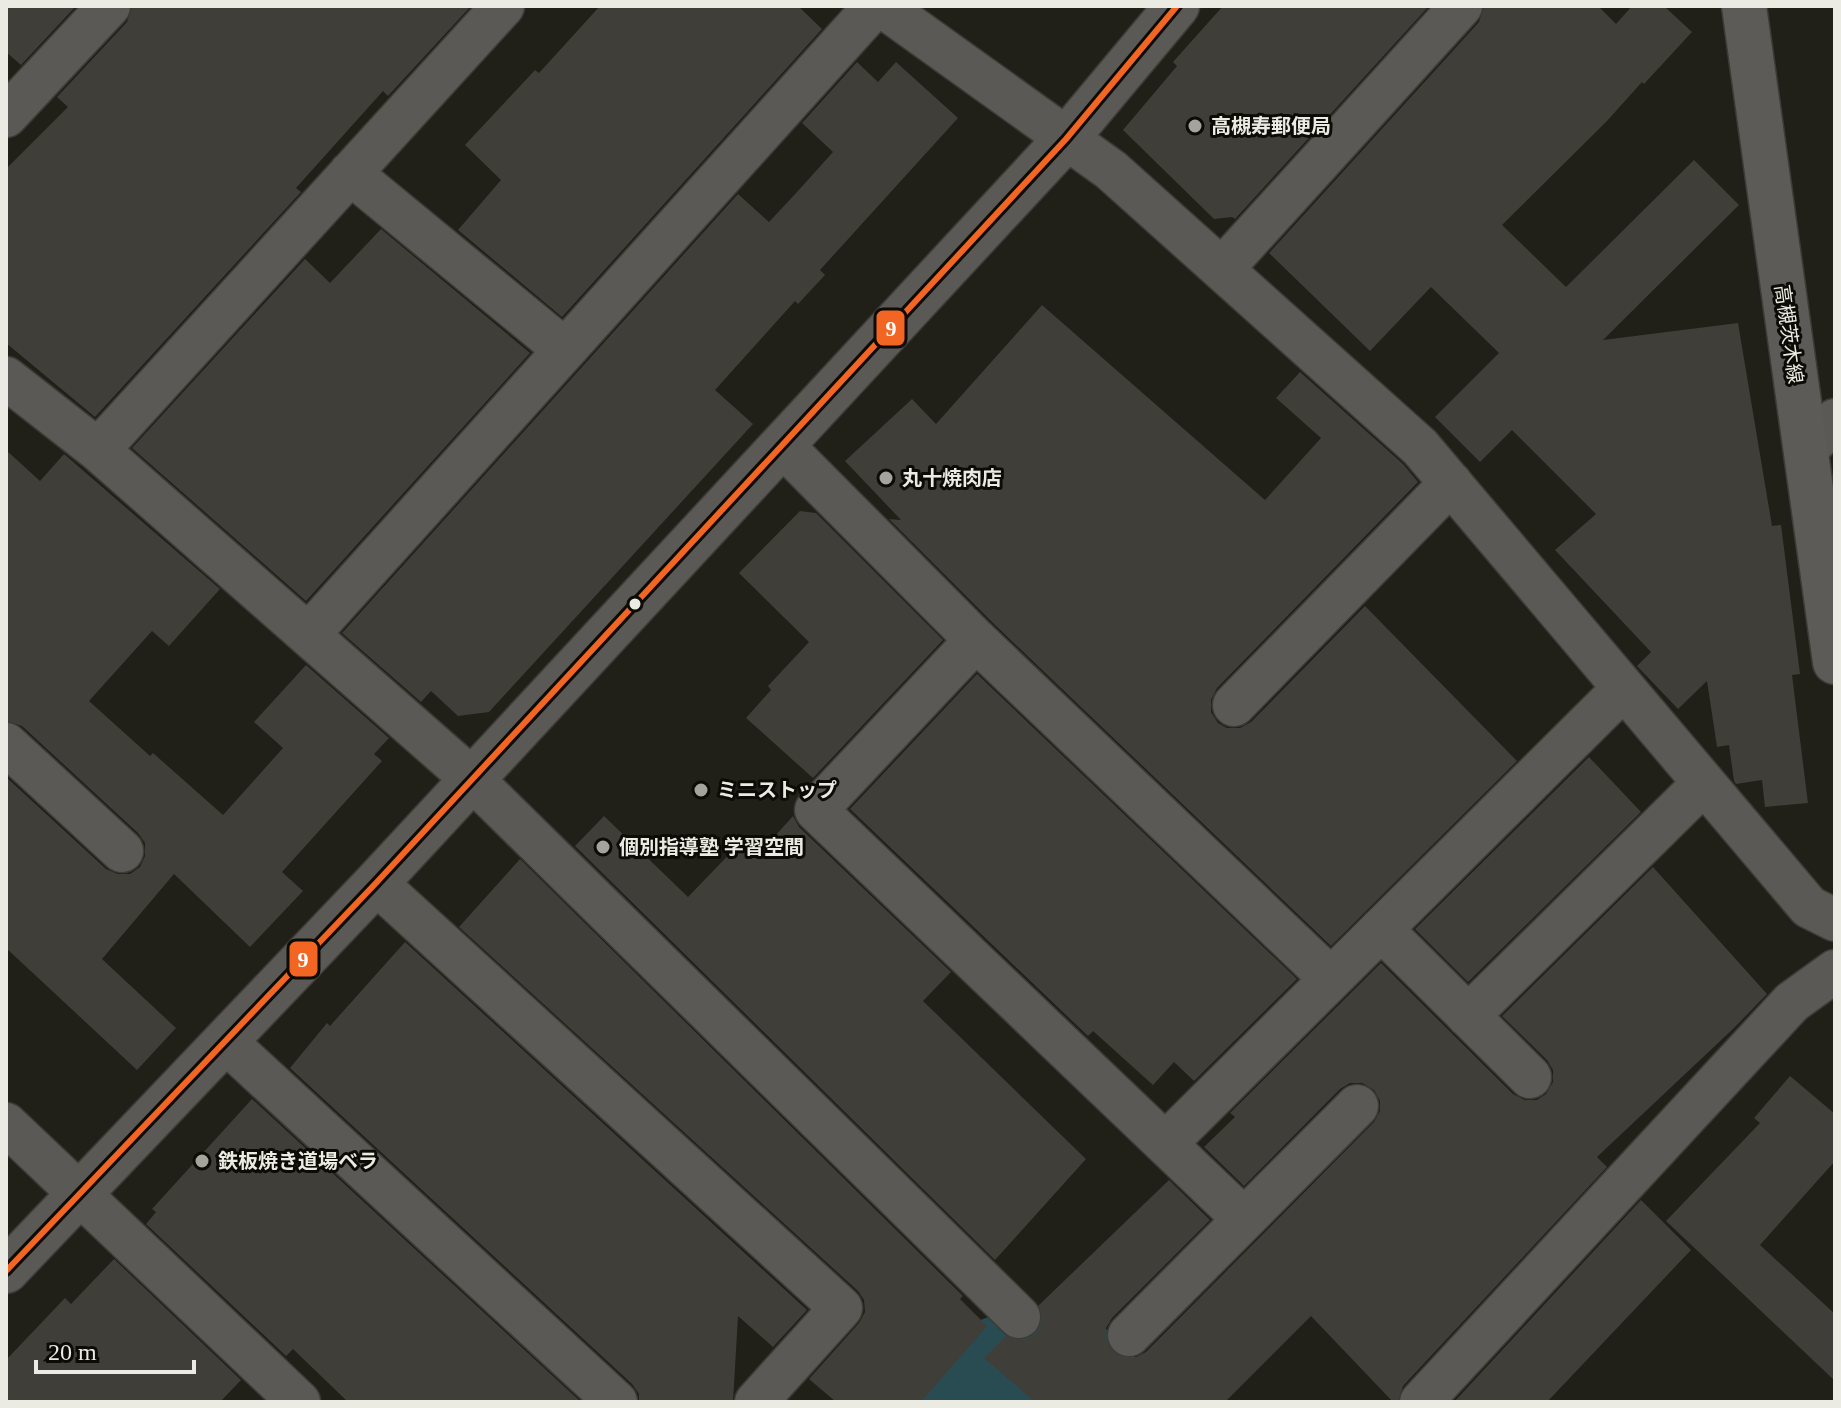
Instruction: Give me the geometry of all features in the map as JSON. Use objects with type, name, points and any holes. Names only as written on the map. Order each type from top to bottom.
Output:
[{"type":"main road","name":"高槻茨木線","points":[[1744,6],[1805,451],[1828,561],[1835,662]]},
{"type":"street","points":[[6,116],[109,6]]},
{"type":"street","points":[[98,450],[503,6]]},
{"type":"street","points":[[308,635],[875,6]]},
{"type":"street","points":[[882,6],[1111,170],[1420,447],[1809,907],[1835,920]]},
{"type":"street","points":[[6,1271],[376,883],[1066,139],[1177,6]]},
{"type":"street","points":[[1222,269],[1461,6]]},
{"type":"street","points":[[350,173],[565,350]]},
{"type":"street","points":[[6,378],[98,450],[472,779],[1019,1317]]},
{"type":"street","points":[[1805,451],[1835,420]]},
{"type":"street","points":[[782,445],[976,640],[1331,979]]},
{"type":"street","points":[[1234,705],[1451,483]]},
{"type":"street","points":[[976,640],[816,810],[1244,1219]]},
{"type":"street","points":[[1166,1143],[1624,688]]},
{"type":"street","points":[[6,744],[122,851]]},
{"type":"street","points":[[1468,1016],[1704,783]]},
{"type":"street","points":[[376,883],[841,1308],[756,1402]]},
{"type":"street","points":[[1381,929],[1530,1077]]},
{"type":"street","points":[[1421,1402],[1792,1002],[1835,971]]},
{"type":"street","points":[[225,1041],[616,1402]]},
{"type":"street","points":[[1129,1335],[1357,1106]]},
{"type":"street","points":[[6,1124],[299,1402]]},
{"type":"building","points":[[6,6],[76,6],[21,65],[6,52]]},
{"type":"building","points":[[132,6],[471,6],[388,96],[383,91],[296,188],[301,192],[95,417],[6,343],[6,169],[68,107],[57,97],[127,22]]},
{"type":"building","points":[[600,6],[798,6],[822,29],[562,317],[458,230],[501,180],[465,145],[535,70],[539,73]]},
{"type":"building","points":[[1223,6],[1429,6],[1235,219],[1214,219],[1123,130],[1177,66],[1173,62]]},
{"type":"building","points":[[1484,6],[1598,6],[1616,24],[1632,6],[1664,6],[1692,32],[1502,225],[1566,287],[1694,160],[1739,205],[1603,340],[1738,323],[1772,526],[1781,525],[1800,674],[1792,675],[1808,803],[1765,807],[1762,780],[1736,784],[1729,745],[1717,747],[1707,681],[1678,709],[1637,666],[1651,652],[1555,550],[1596,514],[1512,430],[1480,462],[1435,417],[1499,353],[1431,287],[1370,351],[1269,253],[1479,22]]},
{"type":"building","points":[[857,62],[878,82],[896,62],[958,118],[820,270],[825,275],[798,304],[795,301],[715,390],[753,424],[489,712],[458,716],[431,691],[421,702],[342,633],[738,194],[769,222],[797,192],[833,152],[802,123]]},
{"type":"building","points":[[381,229],[530,353],[306,601],[132,448],[305,259],[330,283]]},
{"type":"building","points":[[1042,305],[1265,500],[1321,438],[1276,398],[1300,372],[1403,464],[1418,482],[1217,688],[1211,700],[1211,712],[1218,723],[1227,728],[1240,728],[1251,722],[1365,606],[1517,761],[1331,946],[993,623],[889,519],[901,520],[845,461],[912,399],[936,424]]},
{"type":"building","points":[[6,450],[40,481],[64,454],[220,589],[169,646],[152,631],[89,701],[223,815],[283,748],[254,722],[306,665],[389,738],[374,754],[382,761],[282,872],[303,891],[250,947],[174,874],[102,959],[176,1028],[137,1070],[6,948],[6,777],[106,869],[118,874],[130,874],[140,867],[145,856],[145,843],[138,833],[22,726],[6,721]]},
{"type":"building","points":[[800,511],[816,513],[943,640],[813,778],[746,718],[771,690],[768,686],[809,642],[739,573]]},
{"type":"building","points":[[977,674],[1297,979],[1194,1081],[1174,1062],[1153,1085],[1093,1031],[1088,1036],[850,809]]},
{"type":"building","points":[[1589,757],[1641,812],[1468,982],[1415,929]]},
{"type":"building","points":[[604,816],[688,897],[743,840],[758,855],[793,816],[799,827],[951,972],[923,1001],[1086,1159],[995,1260],[575,846]]},
{"type":"building","points":[[520,859],[963,1296],[960,1299],[987,1326],[921,1402],[836,1402],[809,1379],[859,1323],[865,1312],[864,1300],[858,1291],[459,927]]},
{"type":"building","points":[[1653,867],[1767,994],[1597,1157],[1607,1167],[1403,1386],[1398,1402],[1393,1402],[1311,1316],[1225,1402],[1035,1402],[984,1358],[1006,1336],[1025,1340],[1036,1334],[1042,1322],[1039,1305],[1169,1180],[1210,1220],[1112,1318],[1106,1328],[1106,1340],[1113,1352],[1124,1358],[1134,1358],[1146,1352],[1374,1122],[1380,1111],[1380,1101],[1374,1090],[1362,1083],[1350,1083],[1340,1089],[1244,1186],[1204,1147],[1235,1117],[1230,1113],[1381,963],[1513,1094],[1525,1100],[1537,1100],[1546,1094],[1553,1082],[1553,1070],[1547,1060],[1502,1016]]},
{"type":"building","points":[[405,942],[807,1310],[773,1347],[738,1316],[733,1402],[639,1402],[639,1394],[632,1384],[290,1068],[327,1023],[330,1026]]},
{"type":"building","points":[[1790,1076],[1835,1114],[1835,1161],[1760,1245],[1835,1314],[1835,1381],[1666,1221],[1760,1123],[1754,1118]]},
{"type":"building","points":[[252,1099],[581,1402],[348,1402],[293,1349],[286,1356],[146,1224],[156,1212],[152,1209]]},
{"type":"building","points":[[1641,1200],[1691,1250],[1547,1402],[1454,1402]]},
{"type":"building","points":[[114,1259],[241,1380],[220,1402],[6,1402],[6,1360],[65,1298],[71,1304]]},
{"type":"waterway","points":[[963,1402],[997,1364],[1030,1352],[1066,1356],[1114,1402]]},
{"type":"transit line","name":"9","points":[[6,1271],[376,883],[1066,139],[1177,6]]},
{"type":"place","name":"高槻寿郵便局","points":[[1195,126]]},
{"type":"place","name":"丸十焼肉店","points":[[886,478]]},
{"type":"place","name":"ミニストップ","points":[[701,790]]},
{"type":"place","name":"個別指導塾 学習空間","points":[[603,847]]},
{"type":"place","name":"鉄板焼き道場ベラ","points":[[202,1161]]}]
